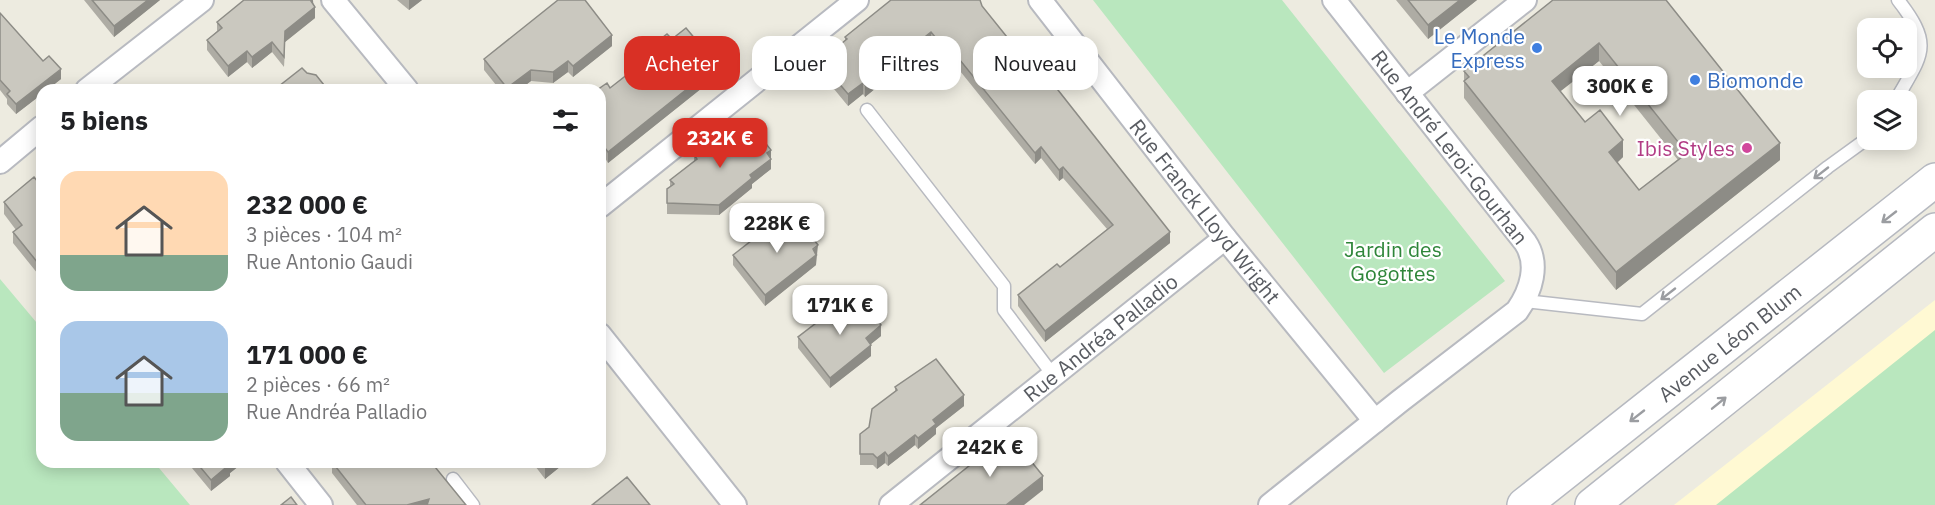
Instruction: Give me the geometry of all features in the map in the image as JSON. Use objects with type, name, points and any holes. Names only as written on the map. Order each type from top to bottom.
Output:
[{"type":"main road","name":"Avenue Léon Blum","points":[[1524,505],[1935,180]]},
{"type":"main road","name":"Avenue Léon Blum","points":[[1592,505],[1935,230]]},
{"type":"street","points":[[95,84],[202,0]]},
{"type":"street","points":[[333,0],[402,84]]},
{"type":"street","points":[[606,201],[857,0]]},
{"type":"street","name":"Rue Franck Lloyd Wright","points":[[1040,0],[1225,238],[1375,421]]},
{"type":"street","name":"Rue André Leroi-Gourhan","points":[[1334,0],[1530,250],[1533,274],[1525,301]]},
{"type":"street","points":[[1407,93],[1526,0]]},
{"type":"street","points":[[0,162],[36,139]]},
{"type":"street","name":"Rue Andréa Palladio","points":[[891,505],[1225,238]]},
{"type":"street","points":[[1270,505],[1517,311],[1525,301]]},
{"type":"street","points":[[606,343],[735,505]]},
{"type":"street","points":[[292,468],[321,505]]},
{"type":"lane","points":[[1898,0],[1917,27],[1921,38],[1918,60],[1902,90]]},
{"type":"lane","points":[[867,110],[1004,286],[1004,310],[1053,375]]},
{"type":"lane","points":[[1525,301],[1642,314],[1857,147]]},
{"type":"lane","points":[[453,480],[473,505]]},
{"type":"shaded area","points":[[1935,300],[1935,505],[1674,505]]},
{"type":"green space","name":"Jardin des Gogottes","points":[[1093,0],[1282,0],[1505,281],[1384,373]]},
{"type":"green space","points":[[0,279],[36,322],[36,468],[159,468],[190,505],[0,505]]},
{"type":"green space","points":[[1935,330],[1935,505],[1716,505]]},
{"type":"building","points":[[92,0],[148,0],[114,26]]},
{"type":"building","points":[[244,0],[312,0],[315,7],[285,31],[284,57],[272,42],[252,57],[247,51],[228,66],[207,40],[222,28],[217,22]]},
{"type":"building","points":[[558,0],[585,0],[612,35],[573,66],[568,61],[553,72],[531,70],[512,84],[504,84],[484,59]]},
{"type":"building","points":[[891,0],[980,0],[982,6],[1006,36],[973,36],[973,76],[961,61],[961,36],[934,36],[931,32],[926,36],[859,36],[859,86],[848,94],[845,90],[847,90],[846,36]]},
{"type":"building","points":[[1408,0],[1460,0],[1428,25]]},
{"type":"building","points":[[1553,0],[1666,0],[1780,143],[1616,272],[1464,81],[1469,77],[1464,71]],"holes":[[[1599,43],[1687,153],[1639,190],[1609,152],[1623,140],[1600,110],[1585,122],[1552,81]]]},
{"type":"building","points":[[0,13],[43,61],[49,56],[61,69],[42,84],[36,84],[36,88],[16,104],[7,94],[10,91],[0,80]]},
{"type":"building","points":[[686,28],[693,36],[676,36]]},
{"type":"building","points":[[302,68],[307,73],[316,75],[323,84],[282,84]]},
{"type":"building","points":[[624,77],[624,90],[686,90],[608,152],[606,149],[606,84],[607,83],[610,88]]},
{"type":"building","points":[[984,90],[1058,90],[1170,232],[1045,331],[1018,295],[1057,264],[1060,267],[1113,225],[1063,167],[1059,170],[1041,147],[1035,153]]},
{"type":"building","points":[[747,120],[771,150],[767,153],[771,159],[750,175],[752,178],[719,205],[667,203],[667,189],[674,184],[670,180],[697,159],[694,155],[713,140],[716,144]]},
{"type":"building","points":[[34,177],[36,180],[36,261],[13,232],[22,225],[4,202]]},
{"type":"building","points":[[795,216],[818,245],[813,249],[816,255],[765,295],[733,255],[774,223],[779,229]]},
{"type":"building","points":[[850,297],[854,302],[859,298],[881,325],[866,338],[871,345],[830,378],[798,337]]},
{"type":"building","points":[[936,359],[964,395],[933,420],[936,424],[918,438],[915,435],[888,456],[885,452],[877,458],[873,454],[860,454],[860,434],[869,427],[872,409],[897,390],[895,387]]},
{"type":"building","points":[[1009,434],[1043,476],[1006,505],[920,505]]},
{"type":"building","points":[[201,468],[225,468],[211,480]]},
{"type":"building","points":[[337,468],[436,468],[466,505],[427,505],[429,499],[407,505],[366,505]]},
{"type":"building","points":[[627,477],[650,505],[592,505]]},
{"type":"building","points":[[291,497],[297,505],[281,505]]},
{"type":"place","name":"Le Monde Express","points":[[1537,48]]},
{"type":"place","name":"Biomonde","points":[[1695,80]]},
{"type":"place","name":"Ibis Styles","points":[[1747,148]]}]
